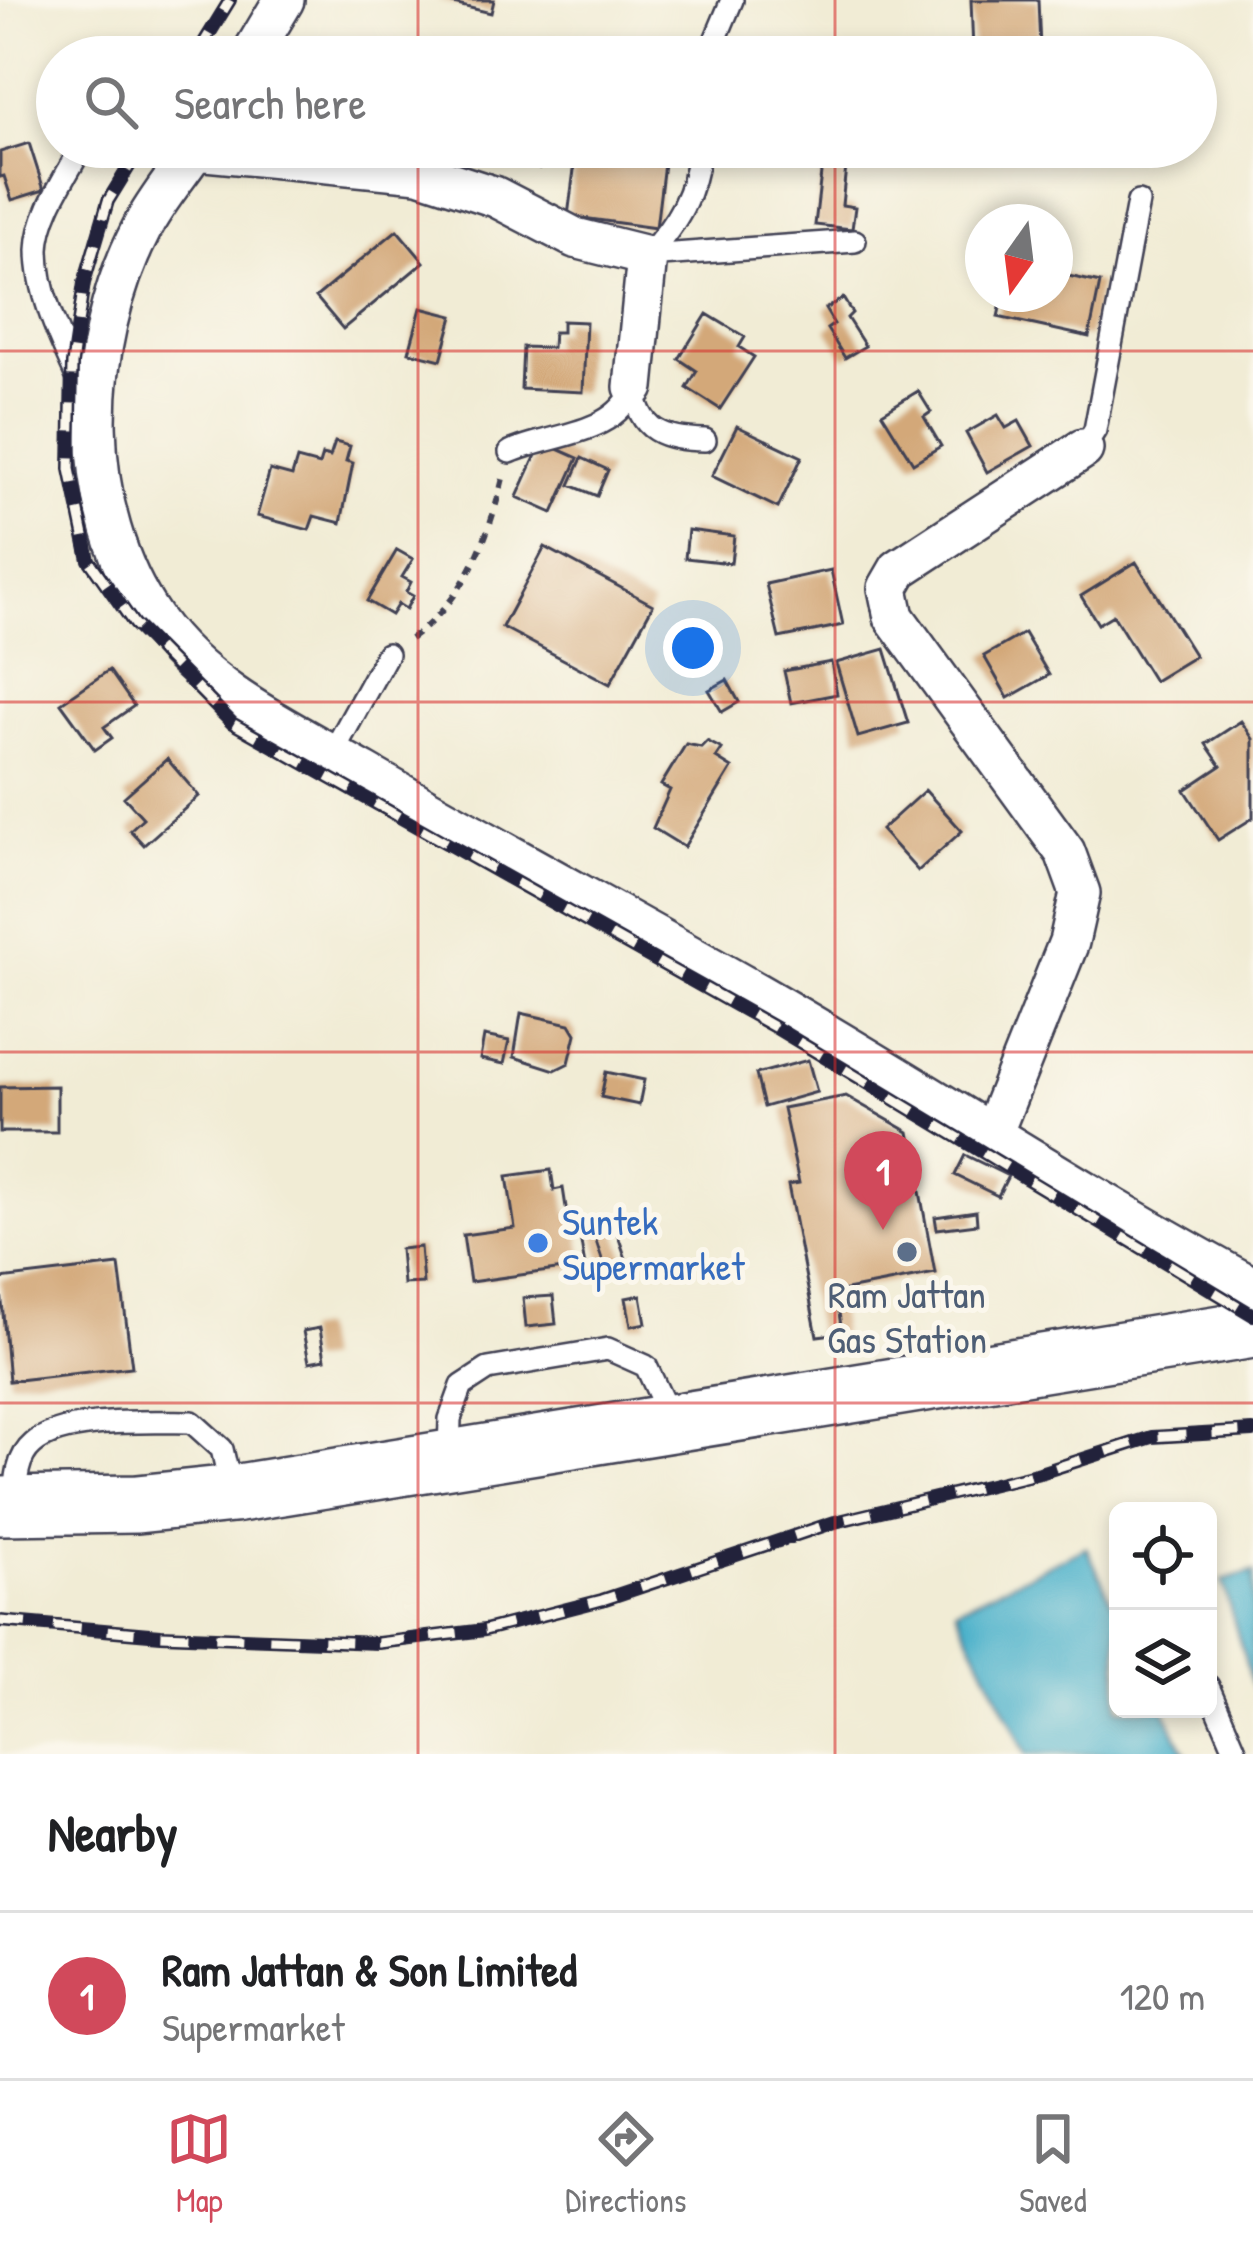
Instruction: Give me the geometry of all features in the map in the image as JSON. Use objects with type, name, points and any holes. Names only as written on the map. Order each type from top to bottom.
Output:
[{"type":"main road","points":[[8,1506],[137,1504],[232,1494],[1253,1329]]},
{"type":"street","points":[[263,36],[284,0]]},
{"type":"street","points":[[182,168],[142,228],[119,281],[97,370],[95,419],[112,520],[128,572],[153,619],[195,668],[332,754],[750,989],[1119,1216],[1253,1287]]},
{"type":"street","points":[[381,168],[418,172],[496,197],[575,238],[647,256],[634,387]]},
{"type":"street","points":[[991,1137],[1069,942],[1080,893],[1065,852],[894,617],[888,588],[899,569],[1083,449]]},
{"type":"lane","points":[[717,36],[732,0]]},
{"type":"lane","points":[[71,168],[49,209],[38,249],[46,296],[95,419]]},
{"type":"lane","points":[[647,256],[677,224],[694,187],[697,168]]},
{"type":"lane","points":[[1083,449],[1095,430],[1138,202]]},
{"type":"lane","points":[[647,256],[856,241]]},
{"type":"lane","points":[[634,387],[636,414],[651,431],[705,440]]},
{"type":"lane","points":[[510,452],[596,427],[627,405],[634,387]]},
{"type":"lane","points":[[332,754],[387,654]]},
{"type":"lane","points":[[448,1462],[450,1419],[462,1386],[488,1369],[608,1349],[646,1366],[673,1423]]},
{"type":"lane","points":[[8,1506],[30,1445],[58,1430],[139,1422],[192,1422],[222,1449],[232,1494]]},
{"type":"lane","points":[[1217,1707],[1237,1754]]},
{"type":"path","points":[[387,654],[424,629],[471,571],[510,452]]},
{"type":"water","points":[[1086,1547],[1109,1595],[1109,1718],[1168,1718],[1186,1754],[1026,1754],[956,1609]]},
{"type":"water","points":[[1253,1572],[1253,1688],[1222,1581]]},
{"type":"building","points":[[436,0],[494,0],[491,13]]},
{"type":"building","points":[[971,0],[1038,0],[1040,36],[972,36]]},
{"type":"building","points":[[29,143],[44,190],[12,200],[4,176],[0,177],[0,152]]},
{"type":"building","points":[[574,168],[663,168],[656,228],[568,216]]},
{"type":"building","points":[[822,168],[846,168],[842,205],[855,207],[852,229],[815,225]]},
{"type":"building","points":[[397,230],[424,262],[343,329],[316,297]]},
{"type":"building","points":[[1073,277],[1100,283],[1089,337],[998,317],[999,312],[1073,312]]},
{"type":"building","points":[[843,298],[852,313],[847,318],[865,346],[845,358],[827,329],[834,324],[825,309]]},
{"type":"building","points":[[421,308],[453,316],[441,360],[409,352]]},
{"type":"building","points":[[707,314],[745,337],[739,347],[754,357],[720,409],[687,388],[697,371],[679,359]]},
{"type":"building","points":[[562,321],[586,322],[583,392],[521,389],[523,347],[552,348],[553,332],[562,332]]},
{"type":"building","points":[[918,391],[931,412],[924,417],[941,446],[913,463],[882,413]]},
{"type":"building","points":[[998,415],[1006,428],[1019,421],[1033,446],[987,472],[966,433]]},
{"type":"building","points":[[737,426],[802,457],[778,508],[712,476]]},
{"type":"building","points":[[335,442],[350,446],[346,461],[353,463],[341,523],[314,516],[309,530],[257,516],[270,470],[292,476],[297,459],[319,465],[322,455],[330,457]]},
{"type":"building","points":[[542,442],[578,458],[553,513],[517,497]]},
{"type":"building","points":[[582,458],[608,470],[597,496],[570,485]]},
{"type":"building","points":[[688,530],[734,536],[731,563],[685,558]]},
{"type":"building","points":[[545,547],[653,605],[610,684],[502,627]]},
{"type":"building","points":[[397,550],[413,559],[402,577],[411,582],[406,592],[413,596],[406,609],[398,604],[391,615],[367,601]]},
{"type":"building","points":[[1136,562],[1195,656],[1154,681],[1113,615],[1098,624],[1081,596]]},
{"type":"building","points":[[831,570],[843,625],[779,638],[766,584]]},
{"type":"building","points":[[1024,633],[1049,675],[1008,698],[984,656]]},
{"type":"building","points":[[885,649],[908,723],[858,737],[836,663]]},
{"type":"building","points":[[831,662],[837,694],[791,703],[784,671]]},
{"type":"building","points":[[109,670],[134,706],[104,727],[112,738],[95,750],[61,703]]},
{"type":"building","points":[[727,680],[739,702],[722,712],[709,690]]},
{"type":"building","points":[[1241,721],[1253,739],[1253,818],[1218,840],[1185,790],[1221,766],[1206,744]]},
{"type":"building","points":[[707,741],[722,749],[716,758],[732,768],[684,847],[653,828],[670,790],[661,785],[686,744],[701,747]]},
{"type":"building","points":[[167,759],[199,796],[144,845],[130,830],[143,818],[124,797]]},
{"type":"building","points":[[925,790],[962,831],[918,871],[881,830]]},
{"type":"building","points":[[521,1013],[570,1024],[576,1034],[569,1063],[555,1070],[514,1057]]},
{"type":"building","points":[[484,1036],[509,1041],[504,1064],[480,1059]]},
{"type":"building","points":[[808,1060],[817,1092],[764,1107],[756,1074]]},
{"type":"building","points":[[606,1072],[644,1080],[639,1105],[601,1097]]},
{"type":"building","points":[[57,1086],[57,1132],[0,1132],[0,1087]]},
{"type":"building","points":[[846,1096],[909,1132],[935,1273],[836,1292],[842,1333],[817,1336],[788,1185],[799,1183],[783,1108]]},
{"type":"building","points":[[965,1155],[1008,1176],[998,1196],[955,1175]]},
{"type":"building","points":[[551,1170],[554,1190],[563,1188],[567,1214],[576,1213],[585,1266],[470,1282],[463,1235],[515,1228],[507,1176]]},
{"type":"building","points":[[976,1211],[977,1224],[937,1229],[935,1217]]},
{"type":"building","points":[[611,1215],[628,1265],[606,1272],[590,1222]]},
{"type":"building","points":[[420,1247],[423,1283],[403,1284],[400,1249]]},
{"type":"building","points":[[119,1265],[132,1367],[9,1381],[0,1279]]},
{"type":"building","points":[[641,1295],[646,1323],[631,1326],[626,1298]]},
{"type":"building","points":[[553,1296],[556,1324],[526,1327],[523,1298]]},
{"type":"building","points":[[320,1328],[325,1359],[309,1362],[303,1331]]},
{"type":"railway","points":[[208,36],[230,0]]},
{"type":"railway","points":[[128,168],[108,201],[84,283],[72,364],[70,469],[89,560],[134,624],[232,723],[776,1028],[1253,1315]]},
{"type":"railway","points":[[0,1621],[161,1635],[378,1643],[485,1630],[602,1600],[835,1522],[1040,1473],[1152,1437],[1253,1431]]},
{"type":"place","name":"Ram Jattan & Son Limited","points":[[883,1230]]},
{"type":"place","name":"Suntek Supermarket","points":[[538,1243]]},
{"type":"place","name":"Ram Jattan Gas Station","points":[[907,1252]]}]
